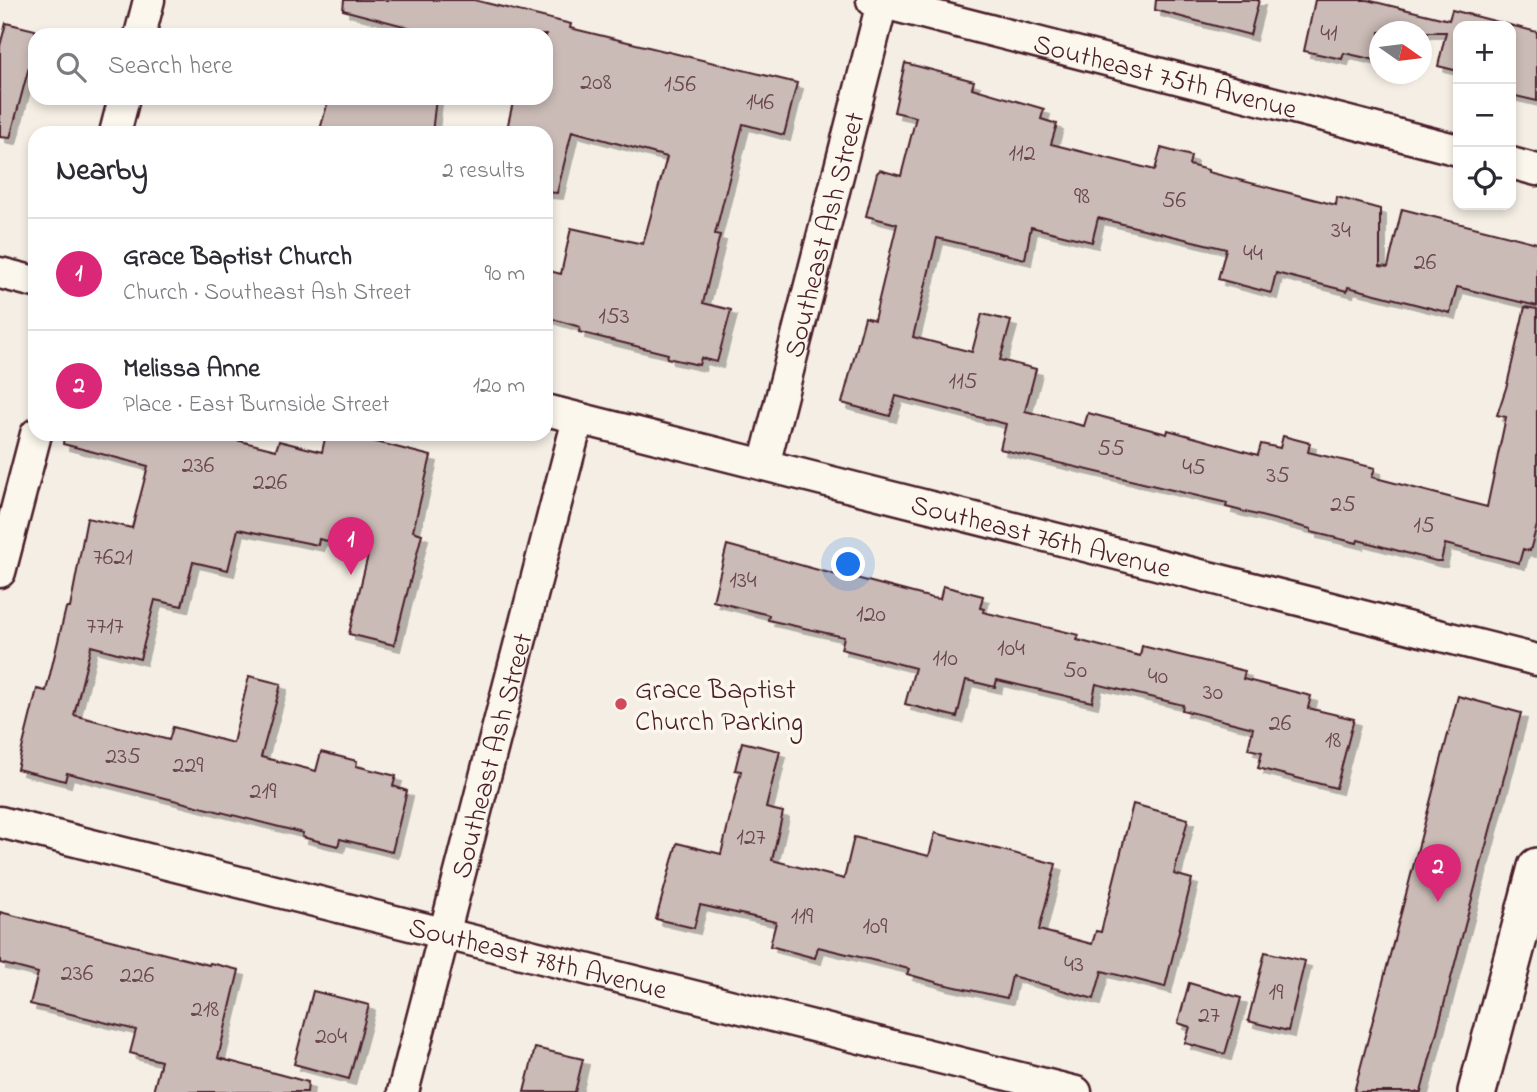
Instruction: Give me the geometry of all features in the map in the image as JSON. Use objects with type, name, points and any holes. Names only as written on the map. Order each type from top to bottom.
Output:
[{"type":"street","points":[[142,28],[149,0]]},
{"type":"street","name":"Southeast 75th Avenue","points":[[877,1],[1453,149]]},
{"type":"street","name":"Southeast Ash Street","points":[[764,466],[877,1]]},
{"type":"street","points":[[116,126],[122,105]]},
{"type":"street","points":[[1516,164],[1537,170]]},
{"type":"street","points":[[0,273],[28,280]]},
{"type":"street","name":"Southeast 76th Avenue","points":[[553,412],[1537,660]]},
{"type":"street","name":"Southeast Ash Street","points":[[403,1092],[578,418]]},
{"type":"street","points":[[0,572],[34,441]]},
{"type":"street","name":"Southeast 78th Avenue","points":[[0,822],[1076,1092]]},
{"type":"street","points":[[1477,1092],[1537,867]]},
{"type":"building","points":[[344,0],[474,0],[571,24],[570,28],[797,83],[784,135],[743,124],[715,234],[720,235],[703,303],[731,310],[717,362],[701,358],[699,365],[667,358],[668,354],[579,332],[580,327],[553,319],[553,272],[561,274],[571,228],[643,244],[667,157],[572,131],[557,193],[553,193],[553,126],[508,126],[512,105],[553,105],[553,28],[411,28],[343,10]]},
{"type":"building","points":[[1156,0],[1259,0],[1250,35],[1155,10]]},
{"type":"building","points":[[1315,0],[1367,0],[1449,20],[1452,10],[1494,21],[1453,21],[1453,70],[1438,66],[1446,32],[1432,32],[1432,21],[1369,21],[1369,59],[1344,53],[1342,59],[1304,51]]},
{"type":"building","points":[[6,23],[28,28],[28,71],[10,138],[0,137],[0,46]]},
{"type":"building","points":[[1516,27],[1537,32],[1537,101],[1516,96]]},
{"type":"building","points":[[905,63],[974,81],[972,88],[1044,109],[1041,119],[1057,124],[1051,144],[1155,170],[1161,148],[1191,156],[1189,165],[1208,172],[1336,205],[1337,197],[1380,209],[1380,266],[1388,267],[1402,209],[1537,243],[1537,306],[1457,287],[1450,313],[1348,287],[1347,291],[1276,273],[1271,293],[1218,279],[1226,249],[1098,218],[1092,242],[1031,227],[1025,259],[937,238],[913,337],[972,352],[982,314],[1011,321],[1000,360],[1036,369],[1025,411],[1084,426],[1088,413],[1167,434],[1168,430],[1258,455],[1261,444],[1280,448],[1283,436],[1310,443],[1308,452],[1375,468],[1372,477],[1487,507],[1506,417],[1497,415],[1507,385],[1525,307],[1537,309],[1537,525],[1530,551],[1523,549],[1519,563],[1445,544],[1441,561],[1436,561],[1358,540],[1357,543],[1311,532],[1311,529],[1226,507],[1227,503],[1000,449],[1006,424],[896,396],[890,416],[842,403],[865,317],[874,320],[897,224],[866,216],[877,173],[880,170],[901,176],[916,117],[894,112]]},
{"type":"building","points":[[327,105],[435,105],[433,126],[321,126]]},
{"type":"building","points":[[63,441],[240,441],[276,450],[279,441],[322,452],[324,441],[372,441],[431,456],[413,531],[422,534],[394,645],[349,634],[369,551],[319,539],[318,545],[238,529],[228,570],[193,562],[182,606],[155,600],[140,659],[91,646],[74,715],[169,740],[173,727],[233,743],[249,676],[281,684],[261,757],[316,771],[321,752],[357,761],[356,766],[396,776],[393,786],[407,791],[392,852],[340,839],[338,846],[302,837],[303,833],[67,773],[65,781],[17,769],[37,689],[46,691],[66,608],[70,608],[87,518],[132,528],[148,466],[63,444]]},
{"type":"building","points":[[727,545],[932,598],[940,599],[943,586],[983,596],[980,608],[984,609],[983,612],[1079,635],[1077,640],[1140,656],[1142,646],[1245,671],[1243,679],[1311,696],[1308,708],[1354,719],[1336,788],[1258,768],[1262,752],[1248,749],[1253,728],[1182,710],[1183,705],[1096,684],[1092,702],[997,680],[995,687],[966,680],[957,717],[905,704],[915,668],[841,649],[844,637],[768,620],[769,615],[713,601]]},
{"type":"building","points":[[1458,696],[1521,713],[1421,1092],[1354,1092]]},
{"type":"building","points":[[742,742],[780,751],[766,808],[783,812],[772,860],[844,879],[854,837],[929,856],[935,833],[1056,864],[1039,930],[1092,944],[1096,931],[1101,932],[1133,804],[1188,819],[1174,874],[1192,879],[1165,987],[1102,971],[1094,999],[1012,976],[1007,998],[942,984],[907,974],[909,969],[818,947],[815,958],[770,946],[776,922],[700,905],[694,928],[656,919],[677,843],[721,854],[741,771],[735,770]]},
{"type":"building","points":[[0,912],[209,965],[210,963],[239,970],[218,1058],[308,1082],[307,1092],[153,1092],[161,1061],[130,1053],[136,1030],[30,1004],[38,973],[0,963]]},
{"type":"building","points":[[1265,952],[1305,961],[1288,1031],[1248,1021]]},
{"type":"building","points":[[1189,983],[1241,998],[1225,1054],[1185,1043],[1190,1027],[1178,1023]]},
{"type":"building","points":[[313,991],[369,1005],[349,1079],[294,1064]]},
{"type":"building","points":[[535,1048],[583,1059],[575,1092],[524,1092]]},
{"type":"place","name":"Grace Baptist Church","points":[[351,575]]},
{"type":"place","name":"Grace Baptist Church Parking","points":[[621,704]]},
{"type":"place","name":"Melissa Anne","points":[[1438,902]]}]
